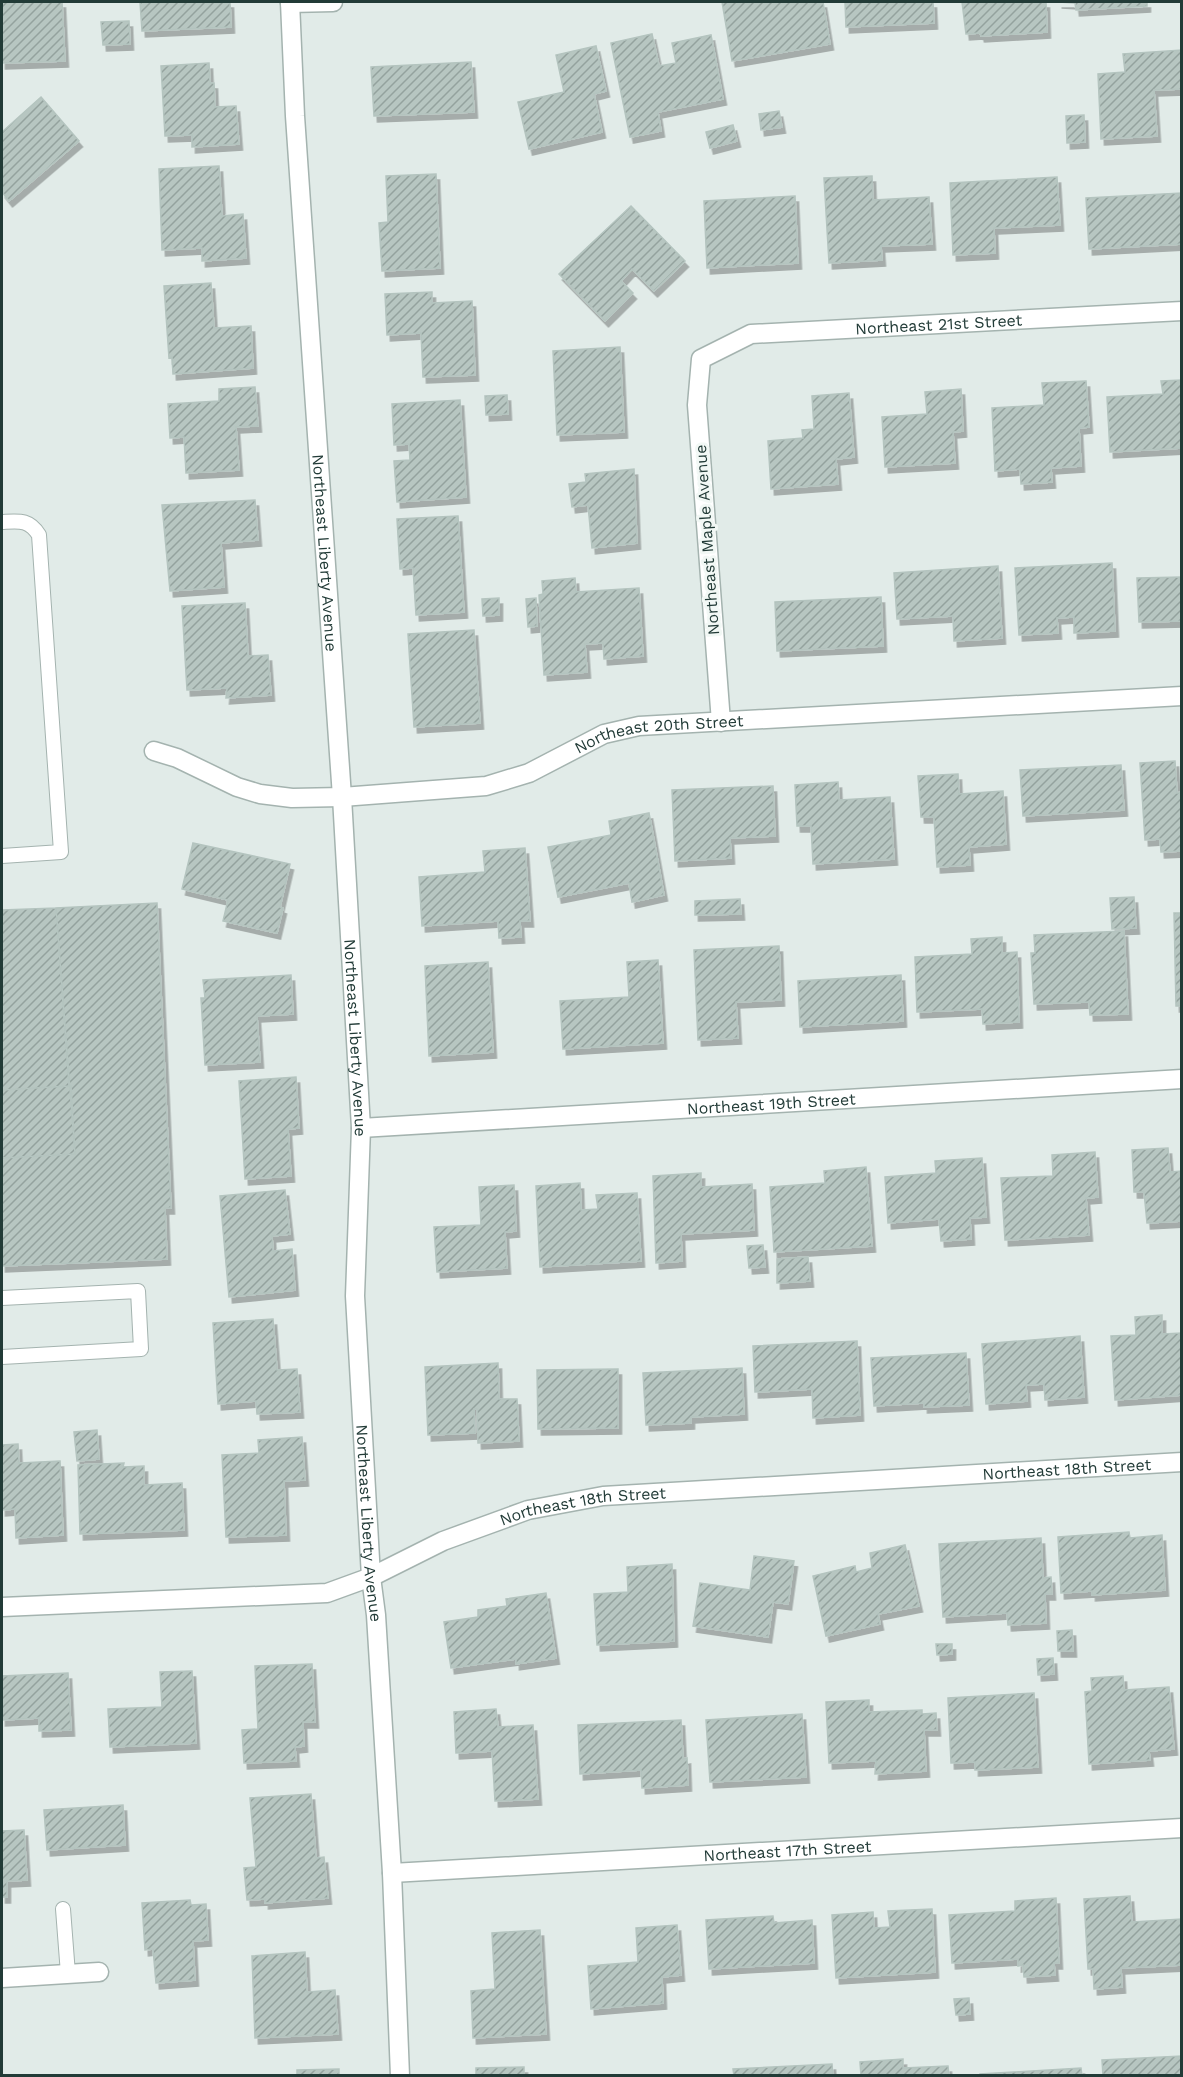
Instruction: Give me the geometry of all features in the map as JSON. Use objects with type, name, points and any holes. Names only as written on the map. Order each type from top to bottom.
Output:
[{"type":"street","points":[[290,2],[333,2]]},
{"type":"street","name":"Northeast Liberty Avenue","points":[[290,2],[295,116],[342,797],[361,1128],[355,1296],[370,1577],[376,1615],[392,1873],[400,2076]]},
{"type":"street","name":"Northeast 21st Street","points":[[701,359],[751,334],[1182,311]]},
{"type":"street","name":"Northeast Maple Avenue","points":[[701,359],[697,405],[721,722]]},
{"type":"street","name":"Northeast 20th Street","points":[[154,751],[177,758],[237,787],[260,794],[292,798],[342,797],[486,786],[529,772],[604,734],[639,726],[1182,696]]},
{"type":"street","name":"Northeast 19th Street","points":[[361,1128],[1182,1079]]},
{"type":"street","name":"Northeast 18th Street","points":[[2,1607],[327,1593],[370,1577],[443,1541],[528,1510],[603,1496],[1182,1462]]},
{"type":"street","name":"Northeast 17th Street","points":[[392,1873],[1182,1828]]},
{"type":"street","points":[[2,1978],[99,1972]]},
{"type":"lane","points":[[2,522],[23,520],[33,525],[39,535],[61,852],[2,856]]},
{"type":"lane","points":[[2,1298],[138,1291],[141,1349],[2,1357]]},
{"type":"lane","points":[[63,1909],[68,1974]]},
{"type":"building","points":[[2,2],[62,2],[65,61],[2,63]]},
{"type":"building","points":[[140,2],[230,2],[231,27],[142,31]]},
{"type":"building","points":[[722,2],[823,2],[830,44],[732,61]]},
{"type":"building","points":[[845,2],[933,2],[934,23],[846,27]]},
{"type":"building","points":[[962,2],[1046,2],[1047,32],[981,36],[980,33],[966,34]]},
{"type":"building","points":[[1058,2],[1147,2],[1147,6],[1076,10],[1075,3]]},
{"type":"building","points":[[129,21],[130,44],[103,45],[101,22]]},
{"type":"building","points":[[652,34],[659,66],[676,63],[672,43],[711,35],[723,99],[658,112],[661,131],[630,137],[611,43]]},
{"type":"building","points":[[596,46],[606,91],[594,94],[602,132],[529,149],[518,102],[564,92],[556,55]]},
{"type":"building","points":[[1182,50],[1182,89],[1154,90],[1157,136],[1101,139],[1098,74],[1125,72],[1123,54]]},
{"type":"building","points":[[471,62],[474,112],[374,116],[371,67]]},
{"type":"building","points":[[209,63],[210,83],[214,83],[215,107],[236,106],[239,144],[192,147],[192,135],[165,136],[161,66]]},
{"type":"building","points":[[41,97],[79,141],[9,201],[2,192],[2,132]]},
{"type":"building","points":[[779,111],[782,127],[761,130],[759,114]]},
{"type":"building","points":[[1084,115],[1085,142],[1067,143],[1066,116]]},
{"type":"building","points":[[733,125],[737,141],[710,148],[706,132]]},
{"type":"building","points":[[219,166],[222,216],[243,214],[246,258],[202,261],[202,248],[162,250],[159,169]]},
{"type":"building","points":[[436,174],[440,268],[382,271],[379,223],[388,222],[386,176]]},
{"type":"building","points":[[872,176],[873,200],[929,197],[932,244],[881,246],[882,260],[829,263],[824,178]]},
{"type":"building","points":[[1057,177],[1060,225],[994,228],[995,253],[953,255],[950,183]]},
{"type":"building","points":[[1182,193],[1182,244],[1089,249],[1086,198]]},
{"type":"building","points":[[795,196],[798,263],[707,268],[704,201]]},
{"type":"building","points":[[631,206],[685,261],[654,291],[632,269],[621,281],[633,293],[605,321],[559,274]]},
{"type":"building","points":[[211,283],[214,328],[251,326],[253,368],[173,374],[172,357],[169,358],[164,286]]},
{"type":"building","points":[[432,292],[432,303],[472,301],[475,375],[423,377],[421,333],[387,335],[385,294]]},
{"type":"building","points":[[620,347],[624,432],[557,435],[553,351]]},
{"type":"building","points":[[1182,380],[1182,448],[1110,452],[1107,397],[1163,394],[1161,381]]},
{"type":"building","points":[[1086,381],[1089,427],[1079,428],[1081,466],[1051,468],[1052,482],[1021,484],[1020,469],[995,471],[992,408],[1044,405],[1042,383]]},
{"type":"building","points":[[255,387],[258,426],[236,427],[239,470],[186,473],[184,437],[170,438],[168,404],[219,401],[219,389]]},
{"type":"building","points":[[961,389],[963,431],[953,432],[955,463],[885,467],[882,417],[927,414],[925,392]]},
{"type":"building","points":[[849,393],[854,457],[836,459],[838,484],[771,489],[768,441],[803,438],[802,430],[814,429],[812,396]]},
{"type":"building","points":[[507,395],[508,414],[486,415],[485,396]]},
{"type":"building","points":[[460,400],[466,497],[397,502],[394,461],[410,460],[409,444],[394,445],[392,404]]},
{"type":"building","points":[[634,469],[637,543],[592,548],[588,505],[572,507],[569,484],[586,482],[585,474]]},
{"type":"building","points":[[255,500],[258,540],[221,543],[224,587],[170,591],[162,505]]},
{"type":"building","points":[[458,516],[464,612],[416,615],[413,568],[400,569],[397,519]]},
{"type":"building","points":[[1112,563],[1115,631],[1074,633],[1074,617],[1057,618],[1058,633],[1019,635],[1015,568]]},
{"type":"building","points":[[998,566],[1002,638],[954,641],[953,616],[897,619],[894,573]]},
{"type":"building","points":[[1182,577],[1182,621],[1139,622],[1137,578]]},
{"type":"building","points":[[575,578],[576,592],[639,588],[643,656],[604,659],[603,643],[585,644],[587,672],[544,675],[539,595],[543,594],[542,581]]},
{"type":"building","points":[[881,597],[883,646],[777,651],[775,602]]},
{"type":"building","points":[[499,598],[499,615],[483,616],[482,599]]},
{"type":"building","points":[[536,598],[537,626],[528,627],[526,599]]},
{"type":"building","points":[[245,603],[248,656],[268,655],[271,695],[226,698],[227,688],[187,690],[182,606]]},
{"type":"building","points":[[474,630],[480,723],[414,727],[408,634]]},
{"type":"building","points":[[1175,761],[1177,793],[1182,792],[1182,851],[1161,852],[1160,839],[1145,840],[1140,763]]},
{"type":"building","points":[[1121,765],[1124,810],[1023,816],[1020,770]]},
{"type":"building","points":[[958,774],[959,794],[1003,791],[1006,844],[969,847],[970,865],[937,867],[934,817],[921,817],[918,776]]},
{"type":"building","points":[[838,782],[839,800],[890,797],[894,859],[813,864],[811,826],[797,826],[795,785]]},
{"type":"building","points":[[773,786],[775,836],[730,838],[731,858],[675,861],[672,790]]},
{"type":"building","points":[[649,813],[664,895],[632,902],[629,883],[558,897],[548,847],[611,835],[609,821]]},
{"type":"building","points":[[193,843],[290,864],[280,907],[283,908],[277,933],[223,921],[228,900],[182,889]]},
{"type":"building","points":[[525,848],[530,921],[520,921],[521,937],[499,938],[498,921],[422,926],[419,877],[485,872],[483,851]]},
{"type":"building","points":[[1134,897],[1136,928],[1112,929],[1110,898]]},
{"type":"building","points":[[740,899],[741,914],[695,915],[695,901]]},
{"type":"building","points":[[157,903],[171,1208],[165,1208],[167,1259],[2,1266],[2,1158],[75,1154],[56,908]]},
{"type":"building","points":[[56,908],[69,1086],[2,1090],[2,910]]},
{"type":"building","points":[[1174,913],[1182,913],[1182,1006],[1176,1006]]},
{"type":"building","points":[[1124,931],[1128,1014],[1090,1015],[1089,1002],[1034,1004],[1031,953],[1035,953],[1034,935]]},
{"type":"building","points":[[1002,937],[1002,953],[1017,952],[1019,1022],[983,1024],[982,1009],[917,1012],[915,957],[972,954],[971,939]]},
{"type":"building","points":[[779,946],[781,1000],[736,1002],[738,1038],[698,1040],[694,950]]},
{"type":"building","points":[[658,960],[663,1043],[563,1049],[560,1001],[629,997],[627,962]]},
{"type":"building","points":[[488,962],[493,1052],[429,1056],[425,966]]},
{"type":"building","points":[[291,975],[293,1014],[257,1016],[260,1062],[205,1065],[201,998],[205,998],[203,980]]},
{"type":"building","points":[[901,975],[903,1021],[800,1027],[798,981]]},
{"type":"building","points":[[296,1077],[299,1128],[288,1129],[291,1176],[245,1179],[239,1081]]},
{"type":"building","points":[[71,1086],[75,1154],[2,1158],[2,1090]]},
{"type":"building","points":[[1168,1148],[1170,1172],[1182,1171],[1182,1221],[1147,1223],[1144,1192],[1134,1192],[1132,1150]]},
{"type":"building","points":[[1095,1152],[1098,1197],[1086,1198],[1089,1235],[1005,1240],[1001,1178],[1053,1176],[1052,1155]]},
{"type":"building","points":[[982,1158],[986,1217],[970,1218],[971,1239],[941,1241],[939,1219],[888,1223],[885,1177],[936,1173],[935,1161]]},
{"type":"building","points":[[866,1167],[872,1246],[774,1252],[770,1187],[825,1183],[824,1171]]},
{"type":"building","points":[[701,1173],[701,1187],[752,1184],[754,1230],[681,1234],[682,1261],[656,1263],[653,1176]]},
{"type":"building","points":[[580,1183],[581,1210],[598,1209],[596,1195],[637,1193],[641,1261],[540,1267],[536,1186]]},
{"type":"building","points":[[514,1185],[516,1231],[505,1232],[507,1268],[437,1272],[434,1227],[481,1225],[479,1187]]},
{"type":"building","points":[[285,1190],[290,1234],[272,1236],[273,1251],[292,1249],[295,1290],[229,1297],[220,1196]]},
{"type":"building","points":[[763,1245],[765,1267],[749,1268],[747,1246]]},
{"type":"building","points":[[808,1257],[810,1281],[777,1283],[777,1259]]},
{"type":"building","points":[[1162,1315],[1162,1334],[1182,1333],[1182,1395],[1115,1400],[1111,1336],[1136,1335],[1135,1317]]},
{"type":"building","points":[[273,1319],[277,1370],[297,1369],[300,1412],[257,1414],[256,1401],[218,1404],[213,1323]]},
{"type":"building","points":[[1080,1336],[1084,1397],[1045,1400],[1044,1384],[1026,1385],[1027,1401],[986,1404],[982,1344]]},
{"type":"building","points":[[857,1341],[860,1415],[813,1418],[812,1389],[755,1392],[753,1346]]},
{"type":"building","points":[[966,1353],[969,1405],[924,1407],[924,1403],[874,1406],[871,1358]]},
{"type":"building","points":[[498,1363],[499,1399],[517,1399],[519,1441],[478,1443],[477,1409],[474,1409],[475,1433],[428,1435],[425,1367]]},
{"type":"building","points":[[742,1368],[744,1414],[691,1417],[691,1423],[646,1425],[643,1373]]},
{"type":"building","points":[[618,1369],[618,1428],[538,1429],[537,1370]]},
{"type":"building","points":[[97,1430],[99,1459],[77,1461],[74,1432]]},
{"type":"building","points":[[302,1437],[305,1480],[284,1481],[286,1535],[226,1537],[222,1455],[259,1453],[258,1440]]},
{"type":"building","points":[[18,1444],[19,1463],[60,1461],[63,1535],[16,1538],[15,1509],[2,1510],[2,1445]]},
{"type":"building","points":[[124,1463],[123,1467],[144,1466],[144,1485],[182,1483],[184,1530],[80,1534],[78,1465]]},
{"type":"building","points":[[1129,1532],[1130,1538],[1162,1535],[1165,1590],[1092,1595],[1092,1591],[1061,1593],[1058,1537]]},
{"type":"building","points":[[1041,1538],[1043,1578],[1051,1577],[1052,1594],[1045,1594],[1046,1623],[1008,1625],[1007,1613],[943,1617],[939,1544]]},
{"type":"building","points":[[905,1545],[919,1606],[878,1614],[880,1624],[826,1636],[813,1576],[855,1566],[856,1572],[872,1568],[870,1553]]},
{"type":"building","points":[[754,1556],[794,1561],[788,1604],[773,1602],[768,1637],[693,1626],[700,1583],[750,1590]]},
{"type":"building","points":[[672,1564],[674,1641],[597,1645],[594,1594],[628,1592],[627,1567]]},
{"type":"building","points":[[546,1593],[556,1658],[516,1664],[516,1659],[451,1668],[444,1622],[478,1617],[478,1610],[507,1606],[506,1599]]},
{"type":"building","points":[[1072,1630],[1073,1651],[1058,1651],[1057,1631]]},
{"type":"building","points":[[936,1644],[952,1644],[952,1654],[937,1655]]},
{"type":"building","points":[[1053,1658],[1054,1674],[1038,1675],[1037,1659]]},
{"type":"building","points":[[312,1664],[315,1722],[303,1722],[304,1746],[295,1747],[296,1761],[244,1763],[242,1730],[258,1729],[255,1666]]},
{"type":"building","points":[[192,1671],[196,1743],[110,1747],[108,1709],[162,1707],[160,1672]]},
{"type":"building","points":[[68,1673],[71,1730],[39,1731],[39,1718],[2,1720],[2,1676]]},
{"type":"building","points":[[1123,1676],[1124,1690],[1169,1687],[1174,1749],[1149,1751],[1150,1760],[1089,1764],[1085,1692],[1092,1691],[1091,1678]]},
{"type":"building","points":[[1034,1693],[1038,1767],[975,1770],[975,1762],[951,1763],[948,1698]]},
{"type":"building","points":[[869,1700],[869,1712],[922,1710],[922,1714],[936,1713],[937,1730],[924,1730],[926,1771],[875,1774],[876,1761],[829,1763],[826,1702]]},
{"type":"building","points":[[496,1709],[498,1727],[533,1725],[538,1799],[495,1801],[492,1751],[456,1753],[454,1712]]},
{"type":"building","points":[[802,1714],[806,1777],[710,1782],[706,1720]]},
{"type":"building","points":[[681,1720],[683,1759],[687,1758],[688,1785],[642,1788],[641,1770],[580,1774],[578,1725]]},
{"type":"building","points":[[311,1794],[316,1858],[324,1857],[328,1898],[265,1903],[265,1899],[247,1900],[244,1868],[256,1867],[250,1798]]},
{"type":"building","points":[[123,1805],[125,1845],[47,1850],[44,1810]]},
{"type":"building","points":[[24,1830],[27,1880],[7,1881],[7,1897],[2,1897],[2,1831]]},
{"type":"building","points":[[1130,1896],[1132,1922],[1182,1919],[1182,1965],[1121,1968],[1122,1987],[1094,1989],[1093,1969],[1088,1969],[1084,1899]]},
{"type":"building","points":[[1056,1898],[1059,1963],[1054,1963],[1055,1975],[1024,1977],[1023,1965],[1018,1966],[1018,1959],[952,1963],[949,1915],[1015,1911],[1015,1901]]},
{"type":"building","points":[[190,1900],[191,1905],[206,1904],[208,1940],[193,1941],[195,1980],[156,1983],[153,1949],[145,1950],[142,1903]]},
{"type":"building","points":[[932,1909],[935,1972],[836,1978],[832,1915],[873,1912],[874,1928],[890,1927],[888,1911]]},
{"type":"building","points":[[773,1916],[774,1923],[812,1920],[814,1963],[709,1969],[706,1920]]},
{"type":"building","points":[[677,1925],[681,1975],[662,1977],[663,2003],[591,2009],[588,1966],[638,1962],[636,1928]]},
{"type":"building","points":[[540,1930],[546,2034],[473,2038],[471,1991],[495,1989],[492,1933]]},
{"type":"building","points":[[305,1952],[307,1992],[335,1990],[338,2034],[255,2038],[252,1956]]},
{"type":"building","points":[[969,1998],[970,2014],[956,2015],[954,1999]]},
{"type":"building","points":[[1182,2056],[1182,2076],[1103,2076],[1102,2060]]},
{"type":"building","points":[[903,2059],[903,2068],[948,2066],[949,2076],[861,2076],[860,2062]]},
{"type":"building","points":[[832,2064],[833,2076],[734,2076],[733,2069]]},
{"type":"building","points":[[524,2067],[524,2076],[476,2076],[476,2068]]},
{"type":"building","points":[[1081,2068],[1082,2076],[980,2076],[980,2074]]},
{"type":"building","points":[[339,2069],[339,2076],[297,2076],[297,2070]]}]
